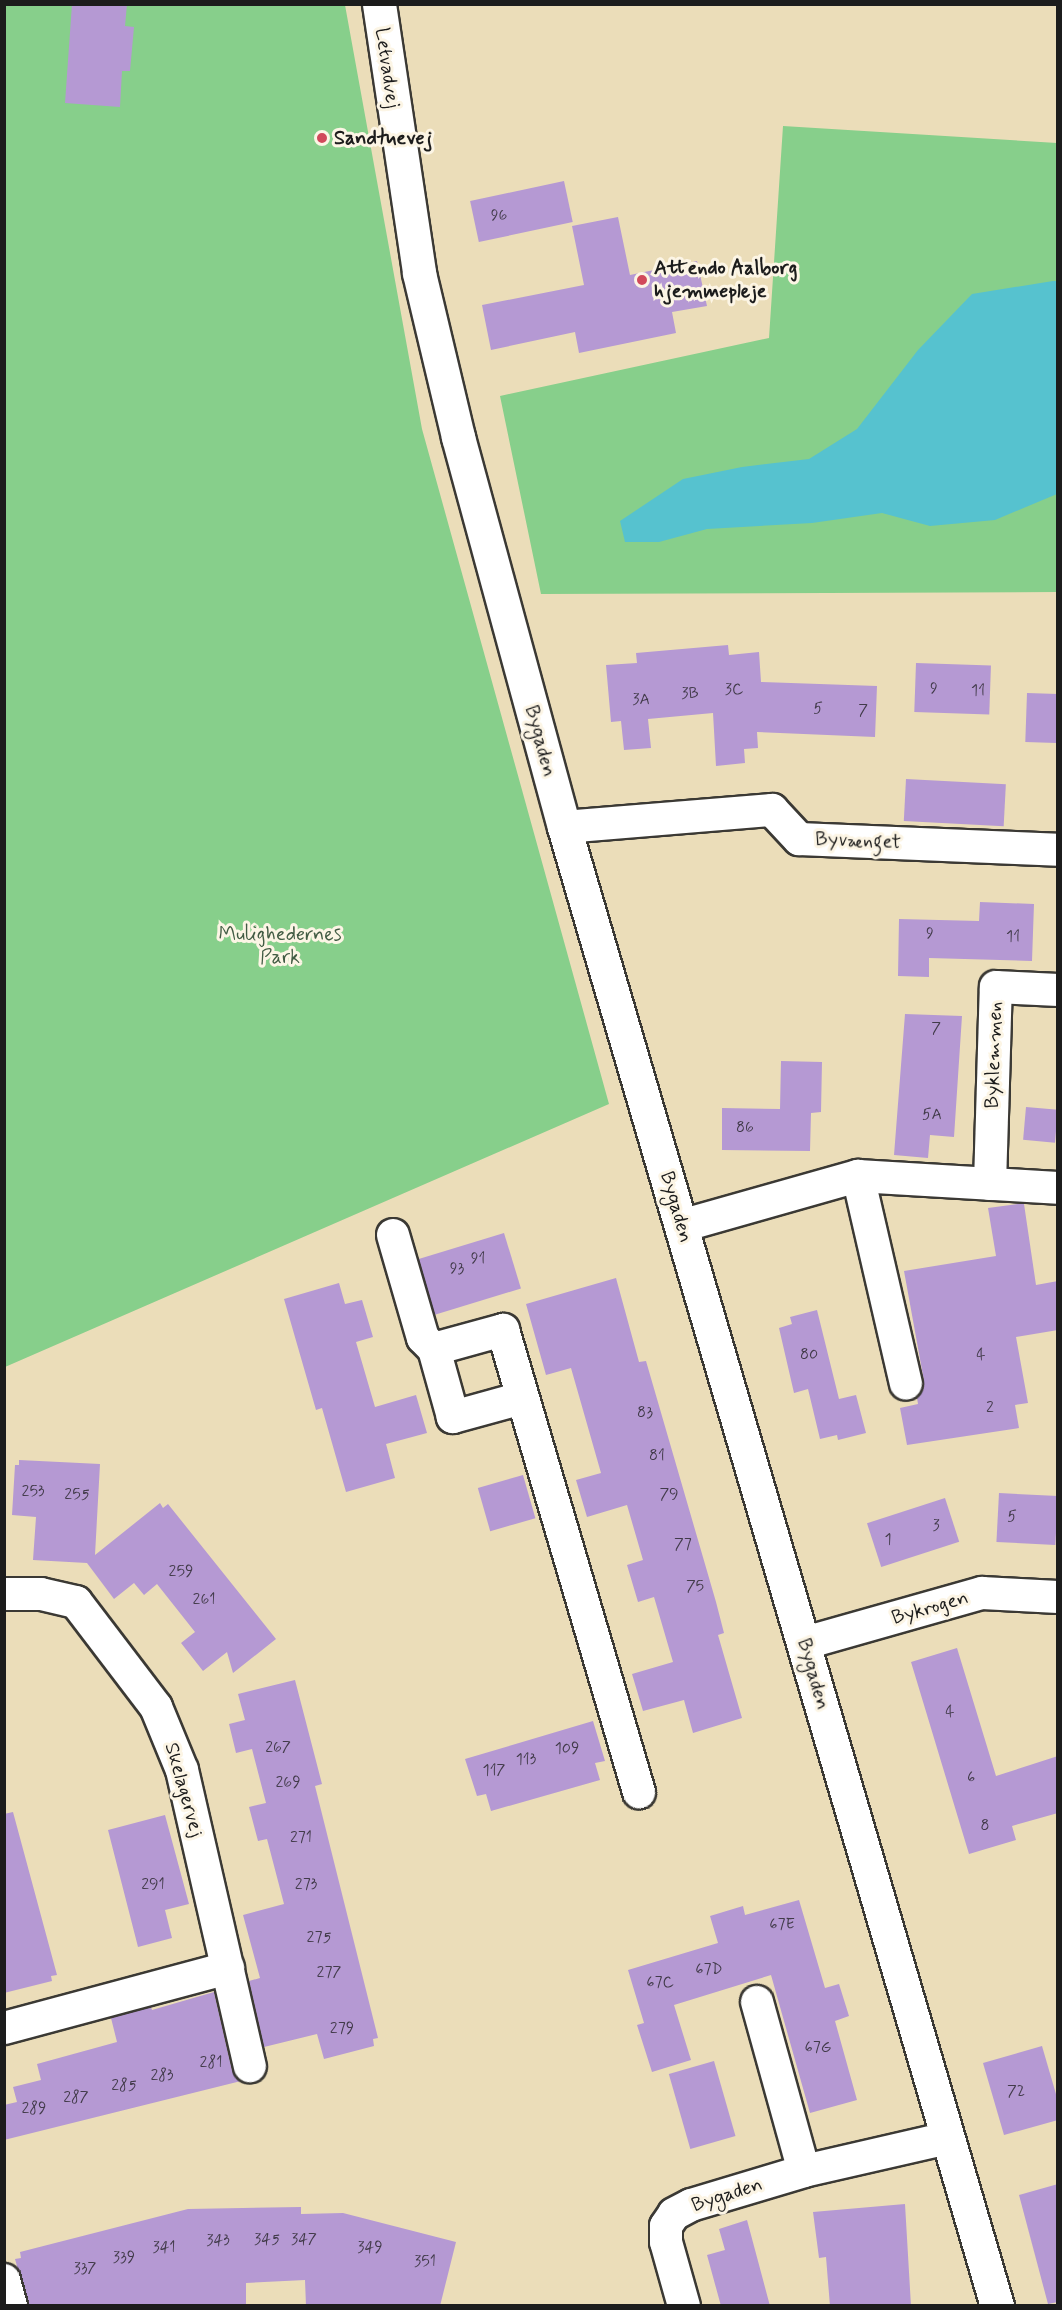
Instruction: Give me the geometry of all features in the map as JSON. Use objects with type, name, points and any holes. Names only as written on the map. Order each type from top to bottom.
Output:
[{"type":"street","name":"Letvadvej","points":[[379,4],[419,273]]},
{"type":"street","name":"Bygaden","points":[[419,273],[458,437],[564,827],[805,1643],[997,2306]]},
{"type":"street","name":"Byvænget","points":[[564,827],[772,810],[799,839],[1058,850]]},
{"type":"street","name":"Byklemmen","points":[[990,1185],[996,987],[1058,990]]},
{"type":"street","points":[[858,1176],[906,1384]]},
{"type":"street","points":[[681,1226],[858,1176],[1058,1188]]},
{"type":"street","points":[[393,1235],[423,1338],[434,1349],[453,1418],[522,1398]]},
{"type":"street","points":[[434,1349],[503,1330],[639,1792]]},
{"type":"street","name":"Bykrogen","points":[[805,1643],[982,1593],[1058,1598]]},
{"type":"street","name":"Skelagervej","points":[[4,1594],[41,1594],[76,1602],[156,1707],[182,1770],[250,2066]]},
{"type":"street","points":[[4,2028],[228,1968]]},
{"type":"street","points":[[757,2002],[804,2172]]},
{"type":"street","name":"Bygaden","points":[[684,2306],[666,2241],[666,2226],[674,2214],[691,2205],[804,2172],[948,2138]]},
{"type":"street","points":[[4,2280],[11,2306]]},
{"type":"green space","name":"Mulighedernes Park","points":[[5,5],[345,5],[422,429],[609,1104],[5,1367]]},
{"type":"green space","points":[[783,126],[1057,143],[1057,592],[541,594],[500,396],[769,338]]},
{"type":"water","points":[[1058,281],[1057,494],[995,520],[930,526],[882,513],[812,523],[707,529],[659,542],[625,542],[620,521],[683,479],[742,467],[809,459],[857,429],[918,350],[972,294]]},
{"type":"building","points":[[72,4],[127,4],[125,26],[134,27],[130,71],[122,71],[120,107],[65,103]]},
{"type":"building","points":[[564,181],[573,222],[479,242],[470,201]]},
{"type":"building","name":"Attendo Aalborg hjemmepleje","points":[[618,217],[630,275],[697,261],[707,306],[672,312],[676,333],[579,353],[575,332],[491,350],[482,305],[584,285],[572,226]]},
{"type":"building","points":[[728,645],[729,655],[759,652],[761,682],[877,686],[875,737],[757,732],[758,748],[744,749],[745,763],[716,766],[713,713],[648,719],[651,748],[624,750],[621,721],[611,722],[606,665],[637,663],[636,653]]},
{"type":"building","points":[[916,663],[991,666],[989,715],[914,712]]},
{"type":"building","points":[[1027,693],[1058,694],[1056,743],[1025,742]]},
{"type":"building","points":[[906,779],[1006,784],[1004,826],[904,821]]},
{"type":"building","points":[[980,902],[1034,904],[1032,961],[929,958],[929,977],[898,976],[899,919],[979,921]]},
{"type":"building","points":[[905,1014],[962,1016],[954,1137],[930,1135],[928,1158],[894,1155]]},
{"type":"building","points":[[781,1061],[822,1062],[821,1112],[811,1113],[810,1151],[722,1150],[722,1108],[780,1109]]},
{"type":"building","points":[[1026,1107],[1058,1110],[1055,1143],[1023,1140]]},
{"type":"building","points":[[1024,1204],[1036,1285],[1058,1281],[1058,1330],[1016,1337],[1028,1403],[1015,1405],[1019,1428],[907,1445],[900,1408],[918,1404],[917,1398],[923,1390],[924,1381],[904,1271],[996,1256],[988,1208]]},
{"type":"building","points":[[504,1233],[521,1288],[435,1315],[418,1259]]},
{"type":"building","points":[[616,1278],[639,1362],[646,1361],[716,1602],[724,1633],[718,1635],[742,1718],[693,1733],[684,1700],[643,1711],[632,1674],[673,1662],[654,1597],[638,1602],[627,1565],[643,1560],[627,1505],[587,1517],[576,1480],[601,1473],[571,1368],[546,1375],[526,1304]]},
{"type":"building","points":[[339,1283],[345,1304],[362,1300],[373,1337],[356,1342],[375,1407],[416,1395],[427,1433],[386,1444],[395,1478],[346,1492],[322,1408],[316,1410],[284,1299]]},
{"type":"building","points":[[817,1310],[839,1399],[856,1395],[866,1433],[838,1440],[837,1435],[820,1439],[808,1389],[794,1393],[779,1328],[792,1324],[790,1317]]},
{"type":"building","points":[[19,1460],[100,1464],[95,1555],[160,1503],[163,1508],[168,1504],[276,1639],[233,1673],[227,1652],[203,1671],[181,1643],[195,1632],[157,1584],[144,1595],[134,1583],[114,1599],[87,1563],[33,1560],[36,1517],[12,1515],[15,1465],[19,1465]]},
{"type":"building","points":[[523,1475],[535,1518],[490,1531],[478,1488]]},
{"type":"building","points":[[999,1493],[1058,1496],[1055,1545],[996,1542]]},
{"type":"building","points":[[945,1498],[959,1542],[881,1567],[867,1523]]},
{"type":"building","points":[[957,1648],[996,1776],[1058,1756],[1058,1813],[1012,1826],[1016,1840],[969,1854],[911,1662]]},
{"type":"building","points":[[295,1680],[322,1784],[315,1786],[378,2038],[373,2039],[374,2046],[324,2059],[317,2034],[264,2047],[249,1981],[260,1978],[243,1915],[284,1904],[267,1839],[258,1841],[249,1807],[266,1803],[252,1749],[236,1753],[229,1724],[245,1720],[238,1694]]},
{"type":"building","points":[[593,1721],[605,1761],[595,1763],[600,1780],[491,1811],[486,1794],[477,1796],[465,1759]]},
{"type":"building","points":[[13,1812],[57,1975],[51,1976],[52,1981],[4,1993],[4,1814]]},
{"type":"building","points":[[165,1815],[189,1904],[165,1910],[172,1938],[138,1947],[108,1830]]},
{"type":"building","points":[[799,1900],[825,1988],[839,1984],[849,2016],[835,2021],[857,2100],[810,2113],[771,1975],[674,2005],[691,2060],[652,2072],[637,2025],[644,2023],[628,1970],[718,1943],[710,1916],[743,1906],[745,1915]]},
{"type":"building","points":[[214,1992],[232,2070],[241,2081],[4,2140],[4,2105],[17,2102],[13,2087],[41,2080],[37,2064],[117,2042],[111,2018],[151,2007],[152,2010]]},
{"type":"building","points":[[1042,2046],[1058,2101],[1058,2120],[1004,2135],[983,2063]]},
{"type":"building","points":[[714,2061],[735,2136],[690,2149],[669,2074]]},
{"type":"building","points":[[1058,2184],[1058,2302],[1048,2304],[1019,2195]]},
{"type":"building","points":[[905,2204],[911,2306],[830,2306],[826,2257],[819,2258],[813,2212]]},
{"type":"building","points":[[301,2207],[301,2214],[343,2213],[456,2242],[440,2306],[306,2306],[305,2280],[246,2283],[246,2306],[28,2306],[15,2259],[21,2258],[20,2252],[188,2209]]},
{"type":"building","points":[[747,2220],[770,2306],[721,2306],[707,2255],[725,2250],[719,2229]]},
{"type":"place","name":"Sandtuevej","points":[[322,138]]},
{"type":"place","name":"Attendo Aalborg hjemmepleje","points":[[642,280]]}]
